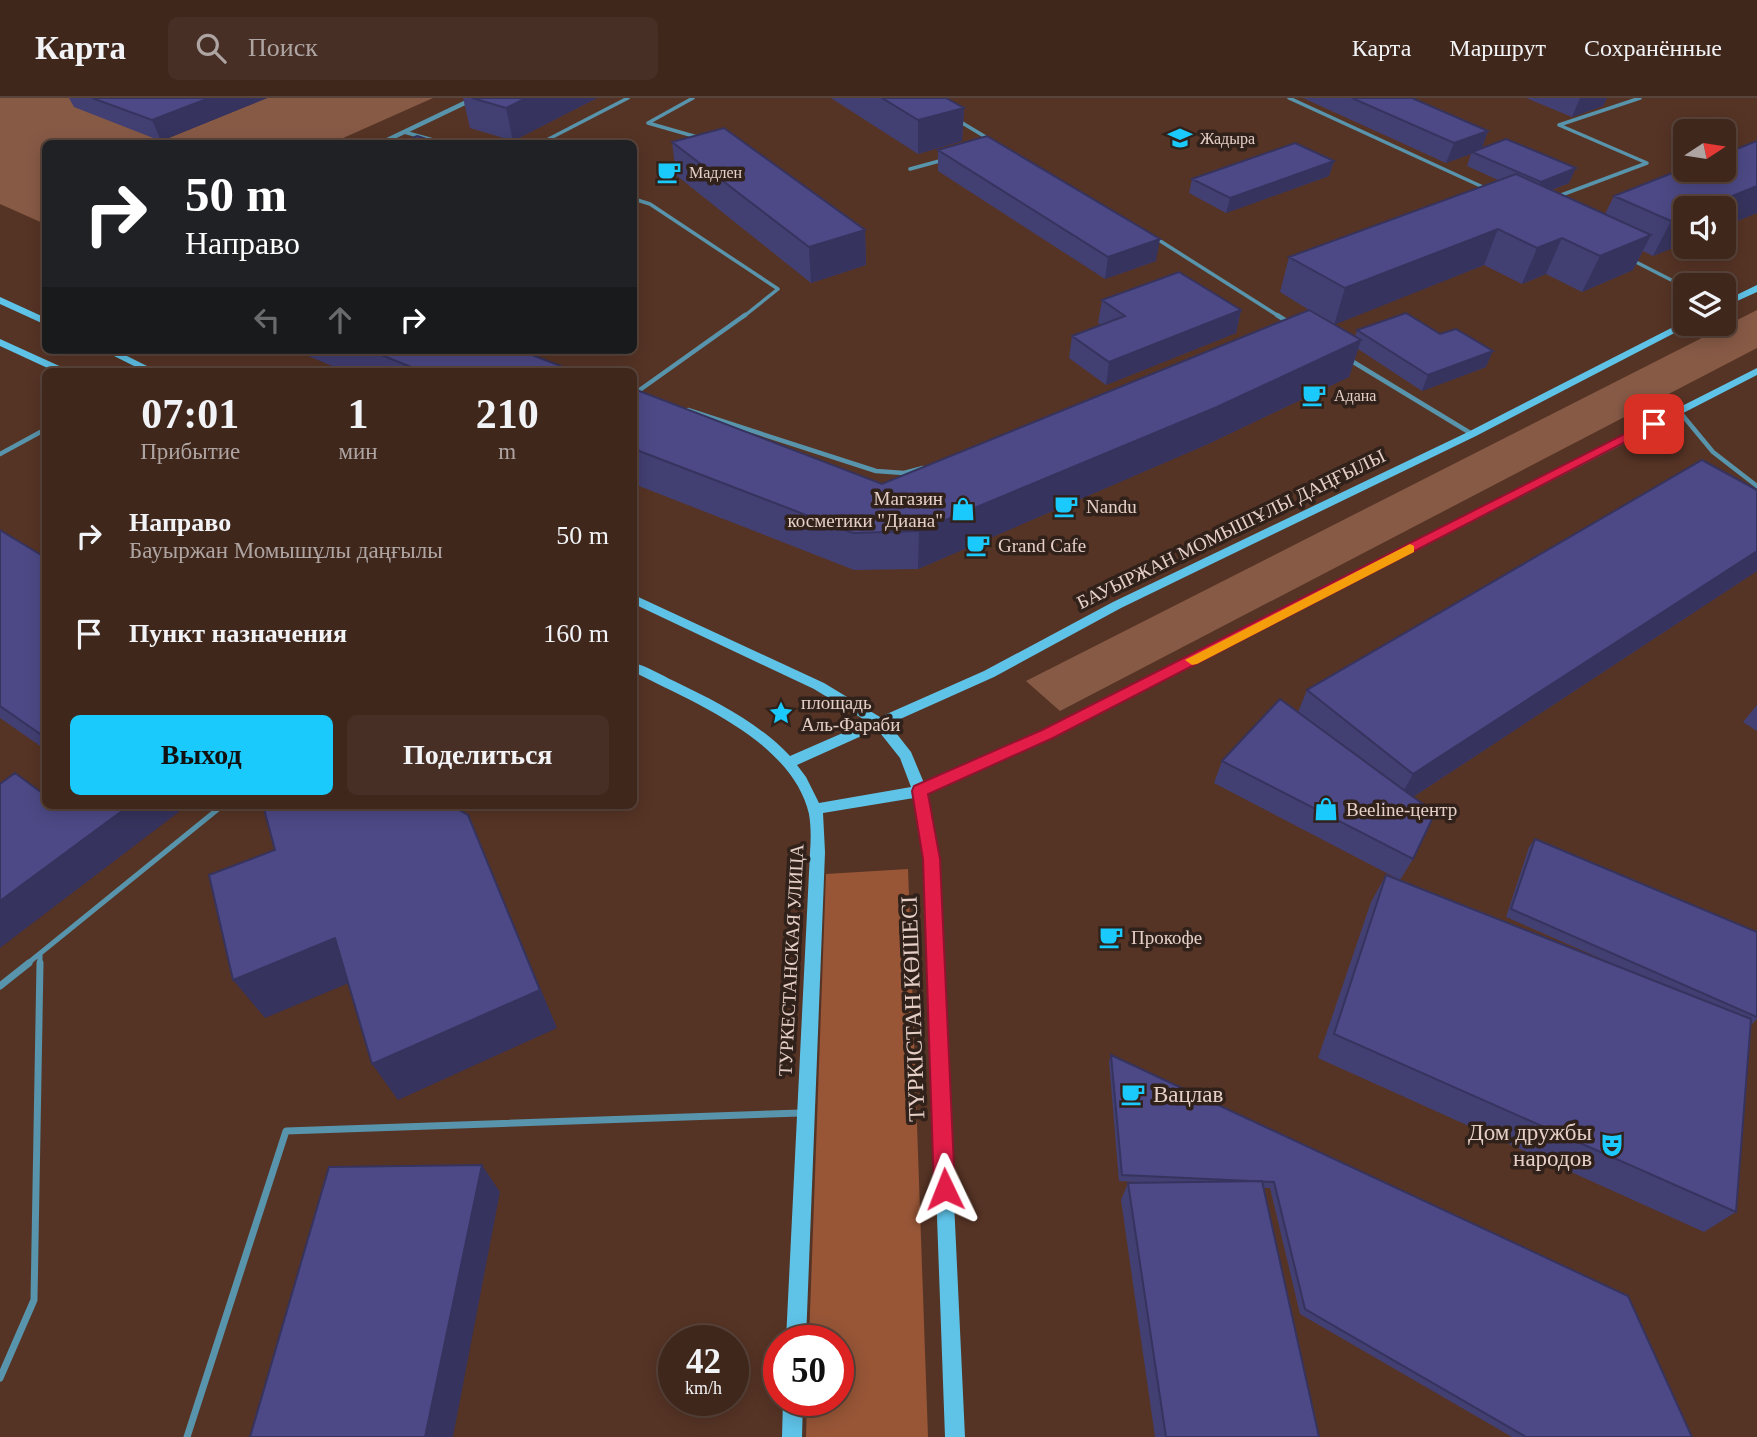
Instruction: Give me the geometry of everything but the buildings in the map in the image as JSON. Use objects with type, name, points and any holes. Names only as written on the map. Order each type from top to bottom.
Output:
[{"type":"street","points":[[387,140],[475,98]]},
{"type":"street","points":[[1736,298],[1757,288]]},
{"type":"street","points":[[0,300],[42,320]]},
{"type":"street","name":"БАУЫРЖАН МОМЫШҰЛЫ ДАҢҒЫЛЫ","points":[[790,762],[989,674],[1117,605],[1472,434],[1673,330]]},
{"type":"street","points":[[0,342],[56,368]]},
{"type":"street","points":[[115,354],[143,368]]},
{"type":"street","points":[[637,669],[757,732],[790,762],[815,809],[920,791],[1047,734],[1757,371]]},
{"type":"street","points":[[637,600],[819,686],[880,723],[906,756],[920,791]]},
{"type":"street","name":"ТҮРКІСТАН КӨШЕСІ","points":[[920,791],[931,859],[955,1437]]},
{"type":"street","name":"ТУРКЕСТАНСКАЯ УЛИЦА","points":[[804,1113],[817,866],[815,809]]},
{"type":"street","points":[[797,1325],[804,1113]]},
{"type":"street","points":[[792,1437],[793,1416]]},
{"type":"lane","points":[[546,140],[628,98]]},
{"type":"lane","points":[[693,98],[648,123],[709,141]]},
{"type":"lane","points":[[1289,98],[1489,190]]},
{"type":"lane","points":[[1551,198],[1647,163],[1559,124],[1640,98]]},
{"type":"lane","points":[[953,118],[997,144]]},
{"type":"lane","points":[[404,132],[433,140]]},
{"type":"lane","points":[[910,169],[947,158]]},
{"type":"lane","points":[[637,200],[650,204],[778,289],[720,335],[637,391]]},
{"type":"lane","points":[[1145,232],[1289,322],[1276,328]]},
{"type":"lane","points":[[1631,260],[1673,281]]},
{"type":"lane","points":[[1345,356],[1472,434]]},
{"type":"lane","points":[[637,394],[648,397]]},
{"type":"lane","points":[[686,410],[876,471],[904,473],[931,466]]},
{"type":"lane","points":[[1679,411],[1713,452],[1757,486]]},
{"type":"lane","points":[[0,454],[42,431]]},
{"type":"lane","points":[[0,445],[8,450]]},
{"type":"lane","points":[[0,986],[218,809]]},
{"type":"lane","points":[[0,1378],[34,1300],[40,954]]},
{"type":"lane","points":[[187,1437],[286,1131],[804,1113]]},
{"type":"shaded area","points":[[0,98],[99,98],[160,140],[42,140],[42,223],[0,204]]},
{"type":"shaded area","points":[[267,98],[433,98],[339,140],[163,140]]},
{"type":"shaded area","points":[[1757,310],[1757,348],[1060,711],[1026,681],[1706,336],[1736,336],[1736,321]]},
{"type":"shaded area","points":[[908,869],[928,1437],[806,1437],[807,1416],[854,1416],[854,1325],[810,1325],[826,874]]},
{"type":"slow traffic","points":[[1192,660],[1410,549]]},
{"type":"place","name":"Жадыра","points":[[1180,138]]},
{"type":"place","name":"Мадлен","points":[[669,172]]},
{"type":"place","name":"Адана","points":[[1314,395]]},
{"type":"place","name":"Nandu","points":[[1066,506]]},
{"type":"place","name":"Магазин косметики \"Диана\"","points":[[963,509]]},
{"type":"place","name":"Grand Cafe","points":[[978,545]]},
{"type":"place","name":"площадь Аль-Фараби","points":[[781,713]]},
{"type":"place","name":"Beeline-центр","points":[[1326,809]]},
{"type":"place","name":"Прокофе","points":[[1111,937]]},
{"type":"place","name":"Вацлав","points":[[1133,1094]]},
{"type":"place","name":"Дом дружбы народов","points":[[1612,1145]]},
{"type":"route","points":[[945,1189],[931,859],[920,791],[1047,734],[1654,424]]}]
